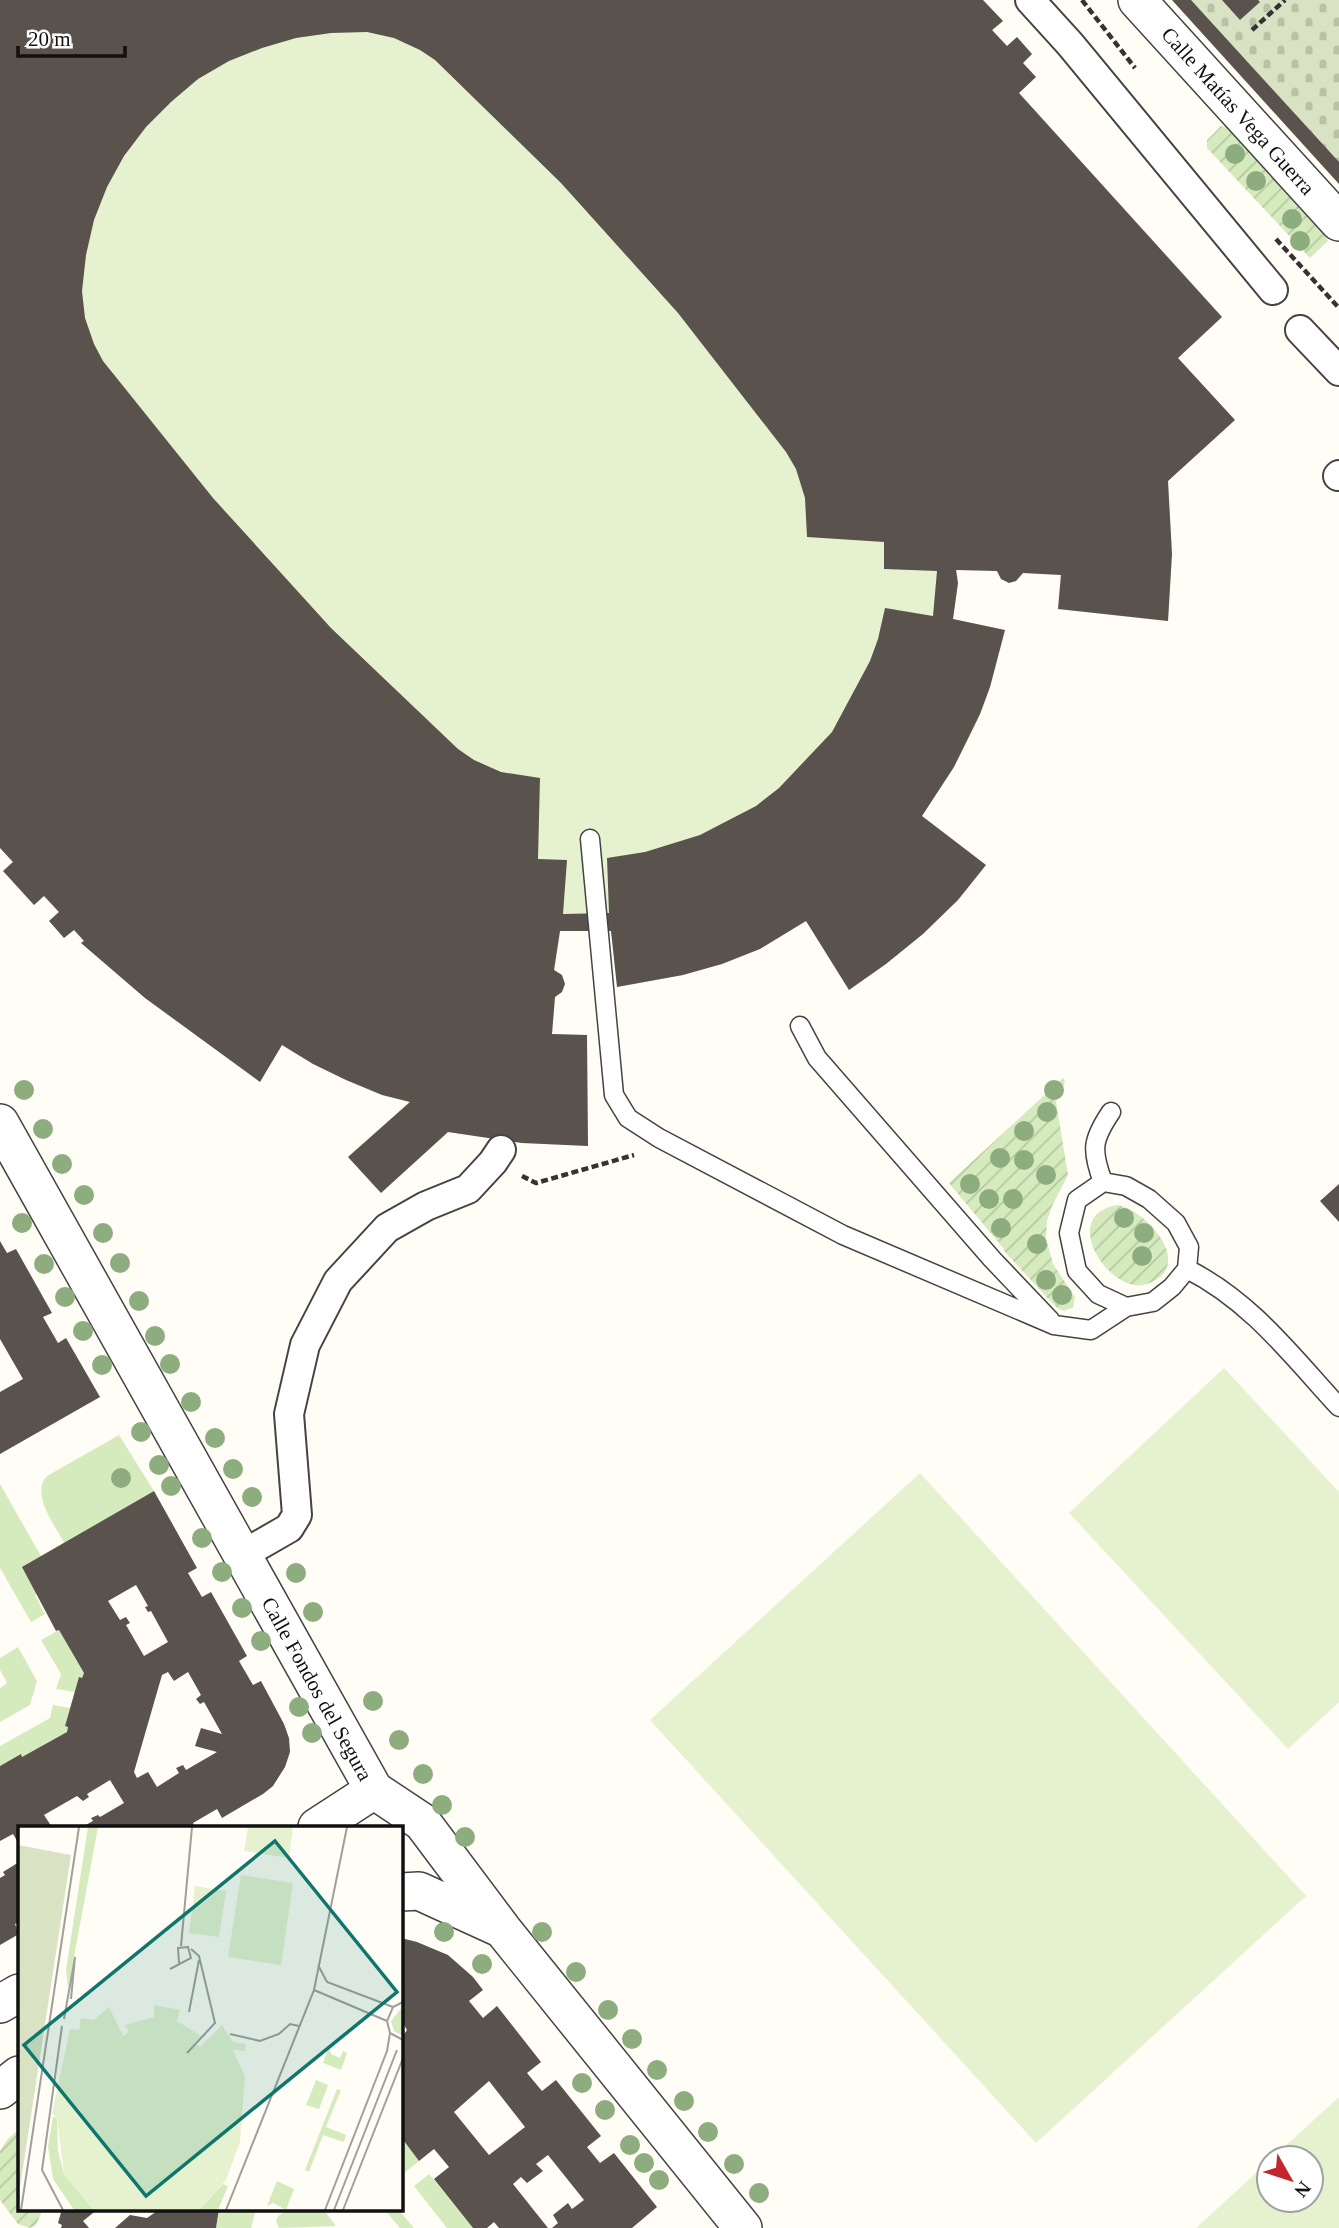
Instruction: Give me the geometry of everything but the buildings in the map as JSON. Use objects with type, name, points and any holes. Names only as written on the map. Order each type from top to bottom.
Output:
[{"type":"street","points":[[1030,0],[1070,44],[1273,290]]},
{"type":"street","name":"Calle Matías Vega Guerra","points":[[1137,0],[1339,222]]},
{"type":"street","points":[[1300,330],[1339,371]]},
{"type":"street","name":"Calle Fondos del Segura","points":[[0,1123],[374,1790],[422,1822],[503,1930],[743,2228]]},
{"type":"street","points":[[242,1555],[289,1528],[297,1515],[289,1414],[305,1345],[338,1281],[387,1228],[426,1206],[468,1189],[497,1156]]},
{"type":"street","points":[[319,1826],[374,1790]]},
{"type":"street","points":[[402,1892],[419,1891],[503,1930]]},
{"type":"street","points":[[0,2004],[18,1994]]},
{"type":"street","points":[[0,2090],[18,2076]]},
{"type":"lane","points":[[590,839],[614,1095],[628,1118],[659,1138],[843,1235],[1054,1325],[1091,1330],[1126,1307],[1153,1302],[1172,1287],[1187,1269],[1189,1247],[1176,1223],[1149,1199],[1126,1186],[1103,1182],[1077,1200],[1069,1233],[1077,1271],[1098,1294],[1126,1307]]},
{"type":"lane","points":[[800,1026],[817,1058],[992,1259],[1054,1325]]},
{"type":"lane","points":[[1103,1182],[1094,1159],[1098,1131],[1111,1112]]},
{"type":"lane","points":[[1187,1269],[1212,1281],[1253,1313],[1339,1408]]},
{"type":"path","points":[[1252,30],[1285,0]]},
{"type":"path","points":[[497,1156],[536,1183],[643,1152],[659,1138]]},
{"type":"green space","points":[[0,0],[983,0],[1003,21],[993,31],[1007,46],[1017,37],[1032,54],[1023,63],[1036,77],[1019,93],[1222,317],[1178,358],[1235,420],[1168,481],[1172,554],[1168,621],[1058,609],[1060,575],[1023,573],[1016,581],[1006,581],[996,571],[957,570],[953,619],[1005,630],[981,713],[954,766],[922,816],[986,865],[955,901],[888,962],[849,990],[806,921],[760,949],[683,975],[617,987],[611,931],[560,931],[555,970],[562,976],[564,984],[562,991],[555,997],[552,1034],[587,1035],[588,1146],[522,1143],[449,1132],[381,1193],[348,1157],[409,1102],[375,1092],[343,1078],[282,1045],[260,1082],[145,998],[81,943],[84,940],[74,930],[64,938],[49,921],[58,912],[44,896],[34,905],[3,871],[12,862],[0,848]]},
{"type":"green space","points":[[1172,0],[1339,0],[1339,184]]},
{"type":"green space","points":[[1221,126],[1226,127],[1320,229],[1328,241],[1310,258],[1207,148],[1207,140]]},
{"type":"green space","points":[[1063,1078],[1065,1082],[1056,1102],[1068,1175],[1052,1206],[1047,1221],[1046,1238],[1053,1264],[1075,1297],[1073,1307],[1064,1311],[1057,1308],[1003,1250],[949,1183]]},
{"type":"green space","points":[[1118,1205],[1143,1218],[1154,1229],[1168,1253],[1168,1265],[1161,1276],[1147,1284],[1133,1285],[1119,1279],[1096,1253],[1090,1238],[1091,1223],[1100,1212]]},
{"type":"green space","points":[[1224,1368],[1339,1492],[1339,1702],[1288,1749],[1069,1513]]},
{"type":"green space","points":[[119,1435],[154,1491],[64,1543],[46,1510],[41,1492],[42,1483],[47,1476]]},
{"type":"green space","points":[[920,1473],[1306,1896],[1036,2143],[650,1720]]},
{"type":"green space","points":[[0,1484],[41,1556],[35,1595],[45,1614],[31,1622],[0,1568]]},
{"type":"green space","points":[[59,1630],[84,1673],[75,1692],[56,1689],[61,1674],[41,1640]]},
{"type":"green space","points":[[18,1647],[37,1681],[30,1705],[0,1722],[0,1688],[7,1683],[0,1670],[0,1658]]},
{"type":"green space","points":[[53,1705],[70,1708],[65,1726],[68,1727],[67,1732],[0,1766],[0,1746],[50,1718]]},
{"type":"green space","points":[[1339,2097],[1339,2228],[1196,2228],[1255,2174],[1255,2214],[1325,2214],[1325,2144],[1287,2144]]},
{"type":"green space","points":[[18,2130],[18,2210],[43,2210],[36,2225],[30,2228],[18,2224],[0,2200],[0,2151]]},
{"type":"green space","points":[[402,2138],[419,2161],[404,2173],[402,2170]]},
{"type":"green space","points":[[429,2174],[473,2228],[447,2228],[414,2186]]},
{"type":"green space","points":[[219,2210],[256,2210],[251,2228],[216,2228]]},
{"type":"green space","points":[[287,2210],[324,2210],[336,2226],[279,2228],[276,2221],[278,2216]]},
{"type":"green space","points":[[385,2210],[399,2210],[414,2228],[400,2228]]}]
